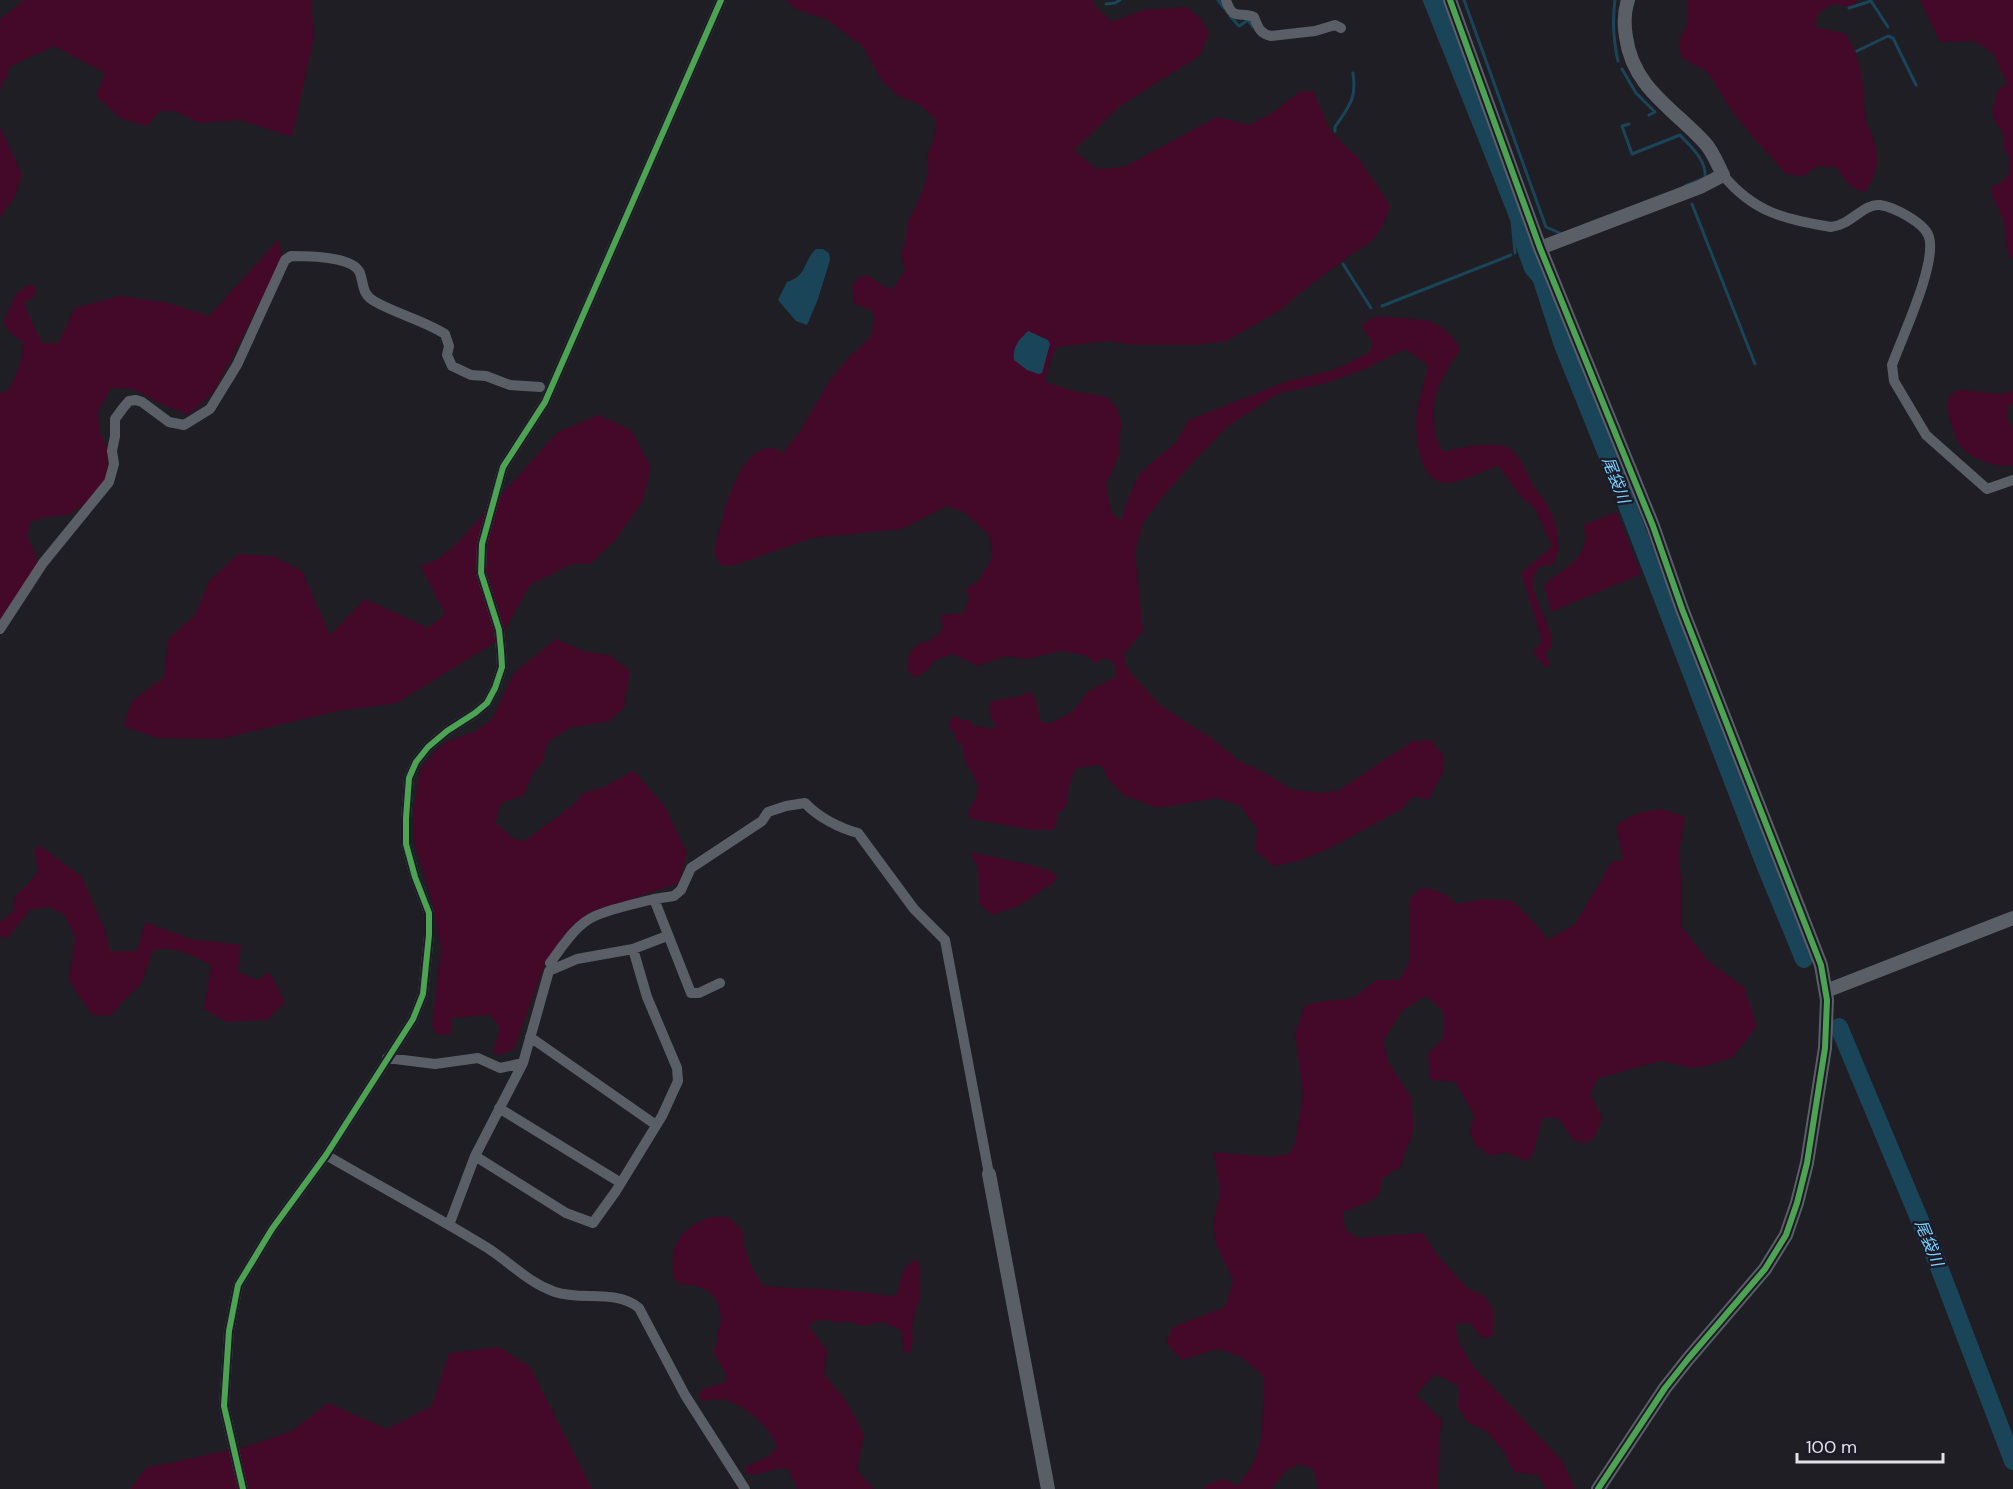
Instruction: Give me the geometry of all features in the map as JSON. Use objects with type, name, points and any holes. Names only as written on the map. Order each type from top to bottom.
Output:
[{"type":"street","points":[[243,1489],[224,1406],[229,1331],[238,1285],[272,1229],[326,1155],[413,1019],[423,994],[429,913],[415,877],[406,844],[409,778],[416,762],[428,747],[487,703],[502,667],[499,630],[481,573],[482,544],[500,474],[509,455],[545,402],[721,0]]},
{"type":"street","points":[[1226,0],[1233,13],[1239,16],[1254,17],[1259,30],[1264,35],[1315,31],[1335,25],[1341,28]]},
{"type":"street","points":[[1450,0],[1540,248],[1653,526],[1685,617],[1821,965],[1826,991],[1828,1016],[1825,1048],[1811,1142],[1797,1203],[1786,1234],[1765,1269],[1665,1388],[1599,1489]]},
{"type":"street","points":[[1628,0],[1624,22],[1630,58],[1637,72],[1648,89],[1707,145],[1723,176],[1748,201],[1776,215],[1831,227],[1840,226],[1868,207],[1879,205],[1908,217],[1923,227],[1929,237],[1927,268],[1892,365],[1894,381],[1926,435],[1987,489],[2013,480]]},
{"type":"street","points":[[1540,248],[1700,187],[1723,176]]},
{"type":"street","points":[[0,629],[43,563],[109,482],[114,464],[111,451],[116,436],[115,419],[123,408],[129,401],[136,400],[169,422],[184,425],[210,409],[237,365],[285,260],[291,256],[321,257],[353,264],[359,270],[364,293],[374,301],[445,334],[449,346],[447,355],[452,366],[471,375],[486,376],[510,385],[540,387]]},
{"type":"street","points":[[554,968],[550,963],[562,947],[580,927],[594,916],[654,899],[674,896],[681,890],[691,868],[762,821],[768,812],[805,803],[821,816],[858,833],[914,909],[945,940],[1047,1489]]},
{"type":"street","points":[[654,899],[690,993],[699,993],[720,983]]},
{"type":"street","points":[[1826,991],[2013,918]]},
{"type":"street","points":[[448,1225],[475,1156],[523,1063],[549,972],[577,959],[633,949],[668,936]]},
{"type":"street","points":[[475,1156],[566,1213],[593,1223],[621,1183],[656,1125],[678,1081],[677,1068],[647,997],[633,949]]},
{"type":"street","points":[[530,1037],[656,1125]]},
{"type":"street","points":[[387,1058],[435,1064],[478,1058],[500,1068],[523,1063]]},
{"type":"street","points":[[500,1108],[621,1183]]},
{"type":"street","points":[[326,1155],[488,1249],[521,1275],[541,1287],[560,1294],[617,1298],[632,1302],[639,1308],[685,1395],[745,1489]]},
{"type":"shaded area","points":[[24,0],[311,0],[314,37],[292,137],[240,120],[199,123],[175,111],[160,111],[147,126],[121,119],[96,96],[105,73],[54,46],[11,66],[0,90],[0,19]]},
{"type":"shaded area","points":[[786,0],[1093,0],[1093,4],[1112,22],[1144,10],[1187,7],[1202,20],[1209,35],[1199,56],[1119,107],[1074,150],[1096,169],[1124,167],[1217,117],[1248,125],[1272,113],[1301,91],[1314,92],[1330,131],[1359,159],[1390,205],[1376,236],[1279,311],[1226,341],[1196,345],[1133,345],[1108,341],[1057,347],[1045,382],[1077,392],[1107,397],[1117,408],[1121,423],[1119,456],[1106,485],[1111,512],[1121,521],[1140,473],[1176,442],[1189,420],[1285,382],[1336,369],[1370,352],[1372,342],[1362,327],[1366,321],[1386,317],[1430,321],[1452,336],[1460,350],[1444,375],[1437,392],[1434,426],[1439,444],[1444,452],[1486,445],[1509,448],[1520,460],[1533,486],[1549,509],[1555,525],[1558,549],[1554,564],[1539,567],[1533,577],[1533,589],[1552,636],[1552,646],[1545,654],[1550,667],[1545,667],[1533,653],[1542,640],[1521,573],[1552,546],[1535,509],[1520,496],[1498,466],[1449,483],[1439,482],[1430,476],[1420,456],[1416,432],[1418,405],[1428,365],[1405,349],[1367,368],[1327,383],[1280,393],[1228,426],[1194,461],[1143,523],[1135,552],[1143,631],[1124,654],[1125,664],[1131,673],[1161,706],[1211,738],[1239,761],[1267,774],[1290,789],[1322,793],[1339,790],[1413,741],[1430,740],[1443,755],[1443,772],[1428,800],[1413,796],[1402,809],[1330,848],[1299,861],[1273,866],[1255,850],[1257,828],[1239,805],[1216,798],[1158,808],[1123,795],[1109,780],[1101,765],[1076,768],[1069,786],[1066,808],[1057,813],[1057,823],[1053,830],[1032,830],[971,819],[968,812],[976,798],[978,785],[964,759],[962,744],[956,741],[955,733],[949,727],[950,720],[956,715],[961,720],[969,720],[974,726],[997,729],[989,713],[989,702],[1031,692],[1041,722],[1049,724],[1072,712],[1089,691],[1116,677],[1114,662],[1105,658],[1096,663],[1084,655],[1061,651],[1027,659],[1006,656],[978,666],[953,654],[936,660],[925,672],[914,678],[907,670],[909,654],[919,643],[930,640],[938,634],[943,627],[940,615],[963,613],[969,599],[966,589],[979,580],[992,559],[990,536],[965,513],[947,506],[902,529],[812,538],[732,566],[721,565],[714,554],[720,526],[731,491],[748,461],[758,451],[770,448],[783,453],[800,431],[830,380],[849,357],[871,337],[874,316],[871,310],[855,304],[853,285],[857,279],[867,275],[885,287],[893,289],[905,270],[901,253],[906,240],[907,224],[920,198],[928,173],[927,154],[934,140],[936,120],[919,104],[898,96],[882,81],[863,47],[826,19],[797,10]]},
{"type":"shaded area","points":[[1687,0],[1857,0],[1855,7],[1831,4],[1817,15],[1816,27],[1846,34],[1859,64],[1866,120],[1877,153],[1875,173],[1864,193],[1849,185],[1836,167],[1817,166],[1804,176],[1786,174],[1728,106],[1711,77],[1704,70],[1682,58],[1679,40],[1687,25]]},
{"type":"shaded area","points":[[1920,0],[2013,0],[2013,260],[2008,252],[2004,224],[1991,188],[2008,176],[2010,168],[2009,155],[2004,150],[2003,135],[1995,123],[1993,109],[1998,90],[2007,84],[1993,53],[1974,41],[1940,42]]},
{"type":"shaded area","points":[[0,127],[22,174],[15,196],[0,218]]},
{"type":"shaded area","points":[[279,239],[282,258],[212,394],[188,415],[133,389],[111,388],[98,411],[100,433],[108,450],[108,474],[93,499],[68,515],[31,521],[27,536],[36,554],[38,576],[0,621],[0,393],[9,390],[22,359],[23,342],[12,335],[3,323],[16,294],[29,284],[35,287],[35,295],[25,302],[42,343],[58,343],[75,308],[120,296],[169,303],[209,316]]},
{"type":"shaded area","points":[[1962,390],[2001,394],[2013,391],[2013,403],[2007,407],[2008,420],[2013,429],[2013,465],[1987,463],[1969,454],[1961,446],[1952,426],[1947,405],[1953,392]]},
{"type":"shaded area","points":[[598,415],[631,430],[651,467],[643,501],[616,539],[590,564],[572,564],[530,585],[499,640],[397,703],[333,712],[220,739],[157,738],[123,726],[132,701],[164,677],[168,639],[195,615],[209,581],[238,554],[273,556],[302,571],[330,635],[365,599],[428,628],[445,614],[420,566],[438,559],[457,543],[557,433]]},
{"type":"shaded area","points":[[1617,512],[1641,574],[1551,612],[1544,585],[1575,561],[1581,553],[1585,536],[1583,525]]},
{"type":"shaded area","points":[[556,639],[585,652],[609,655],[630,671],[624,708],[609,721],[570,728],[548,742],[542,763],[533,773],[524,795],[501,803],[495,823],[515,839],[525,841],[574,804],[583,793],[602,788],[634,771],[665,807],[687,853],[679,883],[588,913],[545,963],[514,1049],[501,1055],[493,1053],[500,1028],[490,1015],[451,1018],[452,1034],[437,1035],[432,1026],[441,950],[433,905],[414,841],[414,808],[420,770],[434,752],[446,742],[476,731],[492,719],[514,673]]},
{"type":"shaded area","points":[[1662,809],[1685,817],[1679,852],[1682,894],[1681,926],[1708,961],[1744,987],[1757,1026],[1733,1057],[1691,1068],[1661,1061],[1598,1078],[1590,1093],[1602,1118],[1596,1135],[1587,1143],[1574,1141],[1558,1118],[1542,1118],[1533,1154],[1526,1161],[1505,1152],[1491,1156],[1476,1146],[1470,1133],[1474,1115],[1455,1082],[1430,1080],[1428,1054],[1444,1037],[1444,1012],[1426,996],[1403,1010],[1383,1041],[1389,1063],[1411,1097],[1414,1129],[1400,1167],[1381,1179],[1380,1194],[1367,1203],[1343,1212],[1345,1229],[1357,1238],[1423,1233],[1438,1256],[1466,1287],[1484,1296],[1493,1309],[1493,1336],[1482,1338],[1471,1324],[1456,1323],[1457,1338],[1471,1364],[1563,1462],[1575,1489],[1544,1489],[1538,1475],[1514,1472],[1503,1451],[1486,1431],[1467,1422],[1458,1407],[1459,1386],[1435,1374],[1416,1395],[1442,1420],[1438,1489],[1317,1489],[1313,1469],[1300,1464],[1286,1470],[1272,1489],[1204,1489],[1205,1486],[1216,1481],[1226,1479],[1237,1486],[1254,1463],[1261,1435],[1264,1377],[1241,1357],[1218,1349],[1181,1360],[1166,1342],[1173,1327],[1225,1307],[1233,1280],[1216,1244],[1213,1224],[1220,1192],[1214,1152],[1268,1157],[1289,1154],[1295,1143],[1303,1094],[1295,1033],[1305,1006],[1317,1002],[1353,998],[1377,980],[1399,980],[1410,960],[1410,899],[1421,888],[1440,892],[1457,904],[1483,899],[1513,901],[1536,924],[1547,940],[1575,924],[1612,862],[1623,859],[1616,826],[1638,814]]},
{"type":"shaded area","points":[[39,845],[82,877],[105,931],[110,951],[137,951],[145,922],[190,939],[241,945],[238,972],[258,980],[269,971],[285,1002],[268,1020],[227,1022],[204,1009],[211,965],[183,952],[160,949],[153,950],[141,984],[111,1016],[92,1015],[69,981],[75,937],[65,915],[48,907],[30,910],[7,939],[0,936],[0,919],[3,921],[13,911],[15,896],[38,872],[34,851]]},
{"type":"shaded area","points":[[970,852],[1053,872],[1057,880],[1021,905],[993,915],[979,904],[978,868]]},
{"type":"shaded area","points":[[710,1217],[728,1217],[742,1230],[745,1249],[752,1268],[763,1286],[890,1296],[897,1294],[907,1265],[917,1260],[921,1269],[920,1295],[913,1321],[909,1354],[903,1351],[902,1331],[882,1322],[862,1326],[848,1321],[839,1323],[829,1320],[814,1321],[809,1327],[827,1350],[824,1374],[846,1401],[864,1434],[857,1470],[874,1489],[797,1489],[788,1469],[776,1469],[756,1474],[745,1473],[745,1467],[769,1456],[777,1446],[773,1439],[756,1418],[733,1402],[722,1399],[701,1401],[699,1393],[701,1390],[725,1382],[726,1375],[713,1351],[721,1322],[720,1310],[713,1296],[703,1288],[681,1285],[673,1278],[673,1255],[684,1233],[690,1227]]},
{"type":"shaded area","points":[[499,1347],[530,1367],[592,1489],[130,1489],[146,1468],[248,1446],[292,1431],[328,1403],[387,1429],[432,1406],[449,1353]]},
{"type":"water","points":[[816,249],[823,249],[829,253],[830,260],[807,325],[796,321],[778,300],[787,282],[802,272]]},
{"type":"water","points":[[1028,331],[1048,340],[1050,344],[1042,373],[1039,374],[1027,370],[1014,360],[1015,347]]},
{"type":"waterway","points":[[1106,4],[1120,0]]},
{"type":"waterway","points":[[1218,0],[1224,8]]},
{"type":"waterway","points":[[1424,0],[1512,220],[1515,253]]},
{"type":"waterway","name":"尾袋川","points":[[1434,0],[1522,226],[1525,246],[1533,268],[1541,277],[1563,345],[1804,959]]},
{"type":"waterway","points":[[1464,0],[1546,227],[1562,234]]},
{"type":"waterway","points":[[1615,0],[1614,30],[1618,61]]},
{"type":"waterway","points":[[1849,8],[1871,1],[1888,27]]},
{"type":"waterway","points":[[1230,16],[1239,26],[1248,20],[1253,27]]},
{"type":"waterway","points":[[1857,51],[1888,36],[1893,38],[1916,85]]},
{"type":"waterway","points":[[1622,69],[1636,93],[1655,112],[1649,115]]},
{"type":"waterway","points":[[1335,131],[1335,127],[1353,96],[1353,73]]},
{"type":"waterway","points":[[1629,124],[1622,126],[1632,154],[1680,135],[1693,149],[1701,160],[1705,178],[1685,186]]},
{"type":"waterway","points":[[1692,204],[1755,364]]},
{"type":"waterway","name":"尾袋川","points":[[1523,250],[1530,247]]},
{"type":"waterway","points":[[1382,306],[1511,255]]},
{"type":"waterway","points":[[1343,264],[1371,308]]},
{"type":"waterway","name":"尾袋川","points":[[1839,1027],[1934,1254],[2013,1461]]},
{"type":"cycle path","points":[[243,1489],[224,1406],[229,1331],[238,1285],[272,1229],[326,1155],[413,1019],[423,994],[429,913],[415,877],[406,844],[409,778],[416,762],[428,747],[487,703],[495,688],[502,667],[501,650],[499,630],[481,573],[482,544],[503,467],[545,402],[721,0]]},
{"type":"cycle path","points":[[1450,0],[1540,248],[1653,526],[1682,609],[1821,965],[1827,1000],[1825,1048],[1807,1163],[1786,1235],[1765,1269],[1665,1388],[1598,1489]]}]
